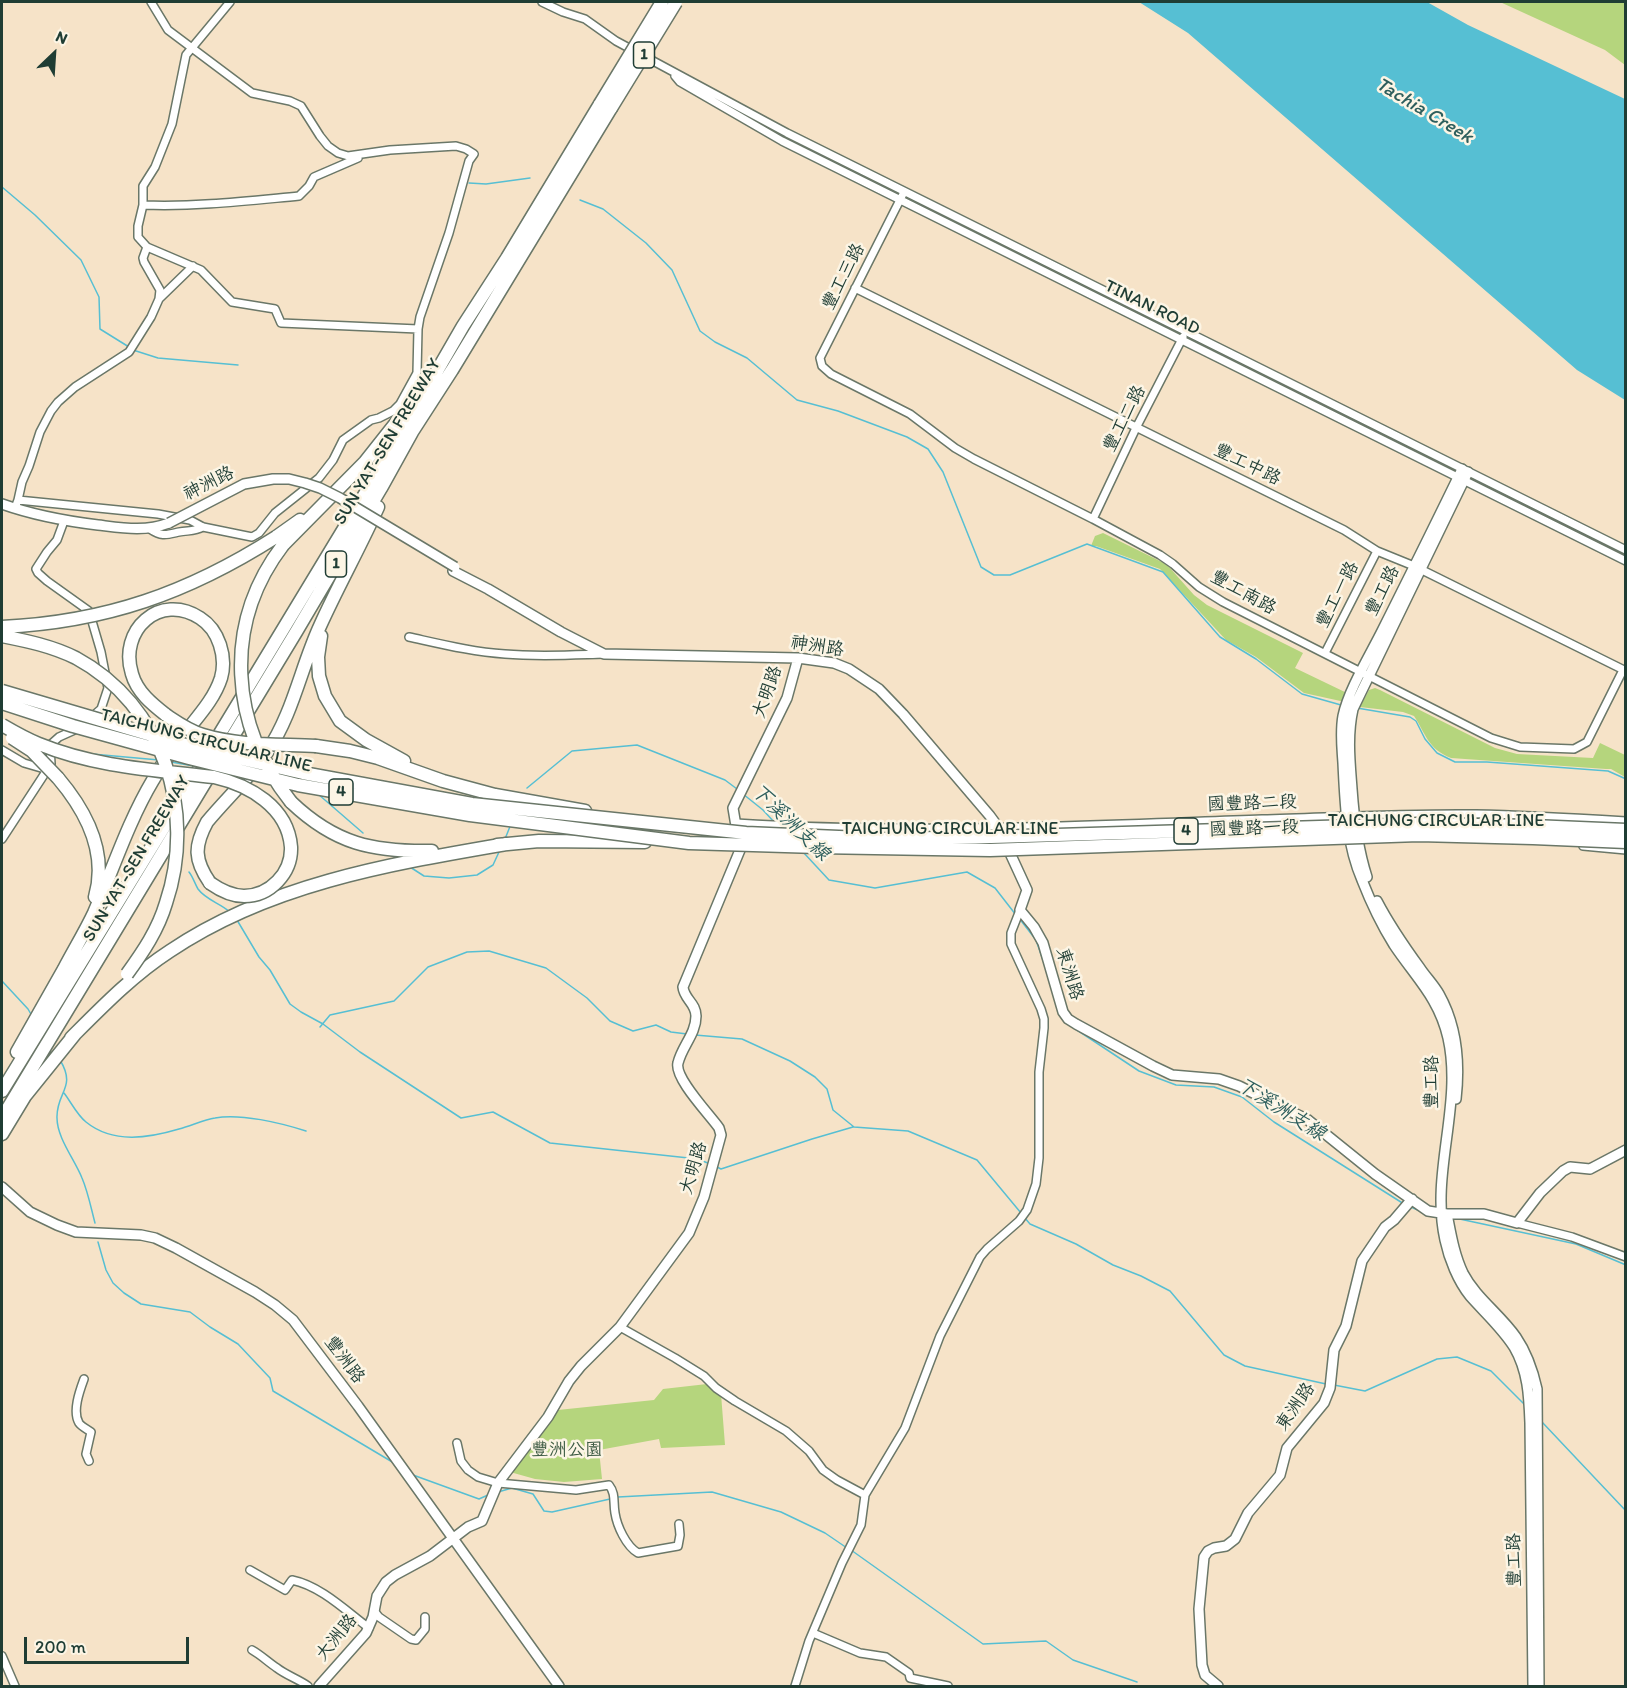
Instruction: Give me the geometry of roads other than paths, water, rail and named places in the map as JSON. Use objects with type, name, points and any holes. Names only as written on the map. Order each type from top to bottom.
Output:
[{"type":"highway","name":"SUN YAT-SEN FREEWAY","points":[[2,1118],[301,623],[412,432],[452,370],[605,106],[662,2]]},
{"type":"highway","name":"SUN YAT-SEN FREEWAY","points":[[2,1091],[43,1016],[316,577],[463,326],[605,106],[676,2]]},
{"type":"highway","points":[[463,326],[398,421],[371,456],[345,483],[301,519],[280,541],[252,599],[245,628],[240,663],[241,682],[250,727],[268,768],[291,802],[316,824],[350,842],[364,846],[403,851],[432,851],[539,841],[689,843]]},
{"type":"highway","points":[[2,725],[38,744],[62,752],[102,762],[230,780],[259,795],[274,809],[288,832],[291,847],[285,871],[272,887],[253,895],[243,896],[220,890],[210,883],[203,872],[197,853],[198,843],[207,822],[261,760],[285,719],[320,626],[361,544],[412,432]]},
{"type":"highway","points":[[2,627],[93,616],[134,606],[177,590],[280,541]]},
{"type":"highway","points":[[330,606],[321,634],[318,657],[319,676],[325,696],[340,721],[366,741],[417,768],[495,795]]},
{"type":"highway","points":[[43,1016],[93,915],[152,780],[176,745],[211,700],[221,678],[222,652],[218,638],[211,627],[199,617],[185,611],[169,610],[157,613],[137,627],[129,648],[132,674],[148,700],[186,728],[204,735],[234,742],[316,746],[350,751],[495,795],[683,827]]},
{"type":"highway","points":[[2,636],[37,643],[76,658],[110,682],[135,708],[156,741],[163,757],[172,787],[177,818],[175,871],[159,922],[131,975]]},
{"type":"highway","name":"TAICHUNG CIRCULAR LINE","points":[[2,691],[198,749],[303,773],[472,804],[746,834],[885,838],[1015,837],[1418,824],[1626,830]]},
{"type":"highway","name":"TAICHUNG CIRCULAR LINE","points":[[2,703],[73,726],[298,785],[470,815],[689,843],[817,848],[990,850],[1419,836],[1626,842]]},
{"type":"highway","points":[[2,730],[32,752],[58,778],[75,798],[89,822],[97,853],[97,889],[81,938]]},
{"type":"highway","points":[[2,1134],[25,1096],[50,1063],[108,998],[131,975],[194,936],[234,914],[270,899],[386,865],[506,844]]},
{"type":"highway","points":[[2,1077],[30,1038]]},
{"type":"street","points":[[147,247],[144,262],[160,290],[159,299],[151,317],[129,352],[75,387],[58,402],[47,416],[16,504],[158,514],[190,520],[203,527],[252,537],[259,533],[275,513],[319,478],[333,460],[344,440],[371,420],[393,411],[400,404],[417,373],[420,317],[440,262],[469,161],[474,154],[466,149],[449,146],[390,150],[366,155],[348,156],[338,153],[324,141],[301,106],[290,101],[252,93],[168,30],[151,2]]},
{"type":"street","points":[[230,2],[186,55],[172,124],[155,167],[143,186],[143,205],[138,237],[147,247],[201,270],[232,302],[275,309],[281,323],[418,329]]},
{"type":"street","name":"TINAN ROAD","points":[[542,2],[585,19],[616,41],[787,133],[1185,332],[1626,561]]},
{"type":"street","name":"TINAN ROAD","points":[[672,72],[680,82],[765,132],[900,200],[1182,340],[1463,475],[1626,550]]},
{"type":"street","points":[[143,205],[179,207],[299,196],[314,177],[366,155]]},
{"type":"street","name":"豐工三路","points":[[831,374],[822,366],[820,358],[904,192]]},
{"type":"street","points":[[159,299],[193,266]]},
{"type":"street","name":"豐工中路","points":[[855,288],[1344,530],[1377,551],[1418,568],[1624,670]]},
{"type":"street","name":"豐工二路","points":[[1093,519],[1185,332]]},
{"type":"street","name":"豐工南路","points":[[831,374],[910,414],[955,448],[974,459],[1093,519],[1173,564],[1208,593],[1491,738],[1520,747],[1574,749],[1587,742],[1624,670]]},
{"type":"street","name":"豐工路","points":[[1463,475],[1350,705],[1341,731],[1354,841],[1371,891],[1400,940],[1439,994],[1455,1039],[1458,1087],[1444,1214],[1452,1244],[1462,1272],[1472,1287],[1516,1336],[1533,1370],[1537,1389],[1533,1402],[1539,1686]]},
{"type":"street","name":"神洲路","points":[[2,504],[16,504],[64,521],[150,529],[168,523],[244,484],[289,479],[320,488],[340,498],[454,569],[561,632],[604,654],[798,658],[834,663],[855,672],[879,689],[918,729],[990,816],[998,827],[1027,890],[1020,910]]},
{"type":"street","points":[[2,839],[48,770],[51,764],[50,745],[59,737],[79,728],[101,709],[108,688],[101,652],[89,611],[47,581],[36,569],[46,552],[57,540],[64,521]]},
{"type":"street","points":[[150,529],[166,535],[203,527]]},
{"type":"street","name":"豐工一路","points":[[1325,653],[1377,551]]},
{"type":"street","points":[[409,637],[449,647],[504,654],[562,656],[604,654]]},
{"type":"street","name":"大明路","points":[[452,1539],[468,1527],[482,1521],[498,1483],[548,1417],[569,1381],[620,1327],[689,1233],[704,1197],[721,1135],[719,1128],[683,1080],[677,1064],[693,1033],[696,1018],[694,1006],[684,993],[684,987],[740,850],[733,808],[787,698],[798,658]]},
{"type":"street","points":[[2,750],[24,763],[48,770]]},
{"type":"street","name":"國豐路二段","points":[[736,823],[941,829],[1350,815],[1509,815],[1626,821]]},
{"type":"street","name":"國豐路一段","points":[[740,850],[947,855],[1234,844],[1495,841],[1626,850]]},
{"type":"street","points":[[795,1686],[813,1633],[842,1563],[861,1526],[865,1495],[905,1428],[940,1336],[978,1261],[987,1249],[1022,1218],[1034,1192],[1039,1158],[1039,1071],[1044,1024],[1041,1009],[1011,944],[1011,933],[1020,910]]},
{"type":"street","name":"東洲路","points":[[1020,910],[1043,943],[1063,1012],[1068,1019],[1172,1074],[1219,1079],[1239,1086],[1308,1120],[1375,1174],[1428,1210],[1444,1214],[1484,1214],[1516,1223]]},
{"type":"street","points":[[1626,1150],[1590,1169],[1570,1167],[1563,1171],[1540,1193],[1516,1223],[1572,1237],[1626,1257]]},
{"type":"street","name":"豐洲路","points":[[2,1187],[30,1212],[76,1232],[141,1234],[155,1238],[227,1276],[275,1305],[293,1320],[559,1686]]},
{"type":"street","name":"東洲路","points":[[1218,1686],[1205,1675],[1202,1665],[1199,1609],[1204,1557],[1208,1551],[1226,1546],[1235,1539],[1248,1514],[1278,1479],[1287,1448],[1321,1407],[1330,1385],[1334,1350],[1346,1326],[1362,1261],[1385,1227],[1412,1200]]},
{"type":"street","points":[[620,1327],[704,1376],[716,1388],[735,1401],[786,1431],[809,1451],[823,1470],[865,1495]]},
{"type":"street","points":[[84,1379],[76,1416],[80,1424],[91,1432],[86,1454],[89,1461]]},
{"type":"street","name":"豐工路","points":[[1533,1686],[1534,1424]]},
{"type":"street","points":[[457,1443],[461,1461],[468,1470],[478,1477],[498,1483],[576,1490],[609,1485],[614,1498],[616,1521],[627,1542],[638,1554],[678,1546],[679,1524]]},
{"type":"street","name":"大洲路","points":[[319,1686],[369,1628],[375,1612],[377,1596],[386,1582],[430,1556],[452,1539]]},
{"type":"street","points":[[250,1569],[285,1590],[292,1580],[303,1582],[330,1598],[369,1628]]},
{"type":"street","points":[[375,1612],[411,1639],[416,1640],[425,1629],[424,1617]]},
{"type":"street","points":[[813,1633],[860,1653],[886,1657],[909,1673],[910,1678],[948,1686]]},
{"type":"street","points":[[252,1650],[279,1670],[308,1686]]},
{"type":"street","points":[[2,1656],[15,1686]]},
{"type":"water","name":"Tachia Creek","points":[[1139,2],[1427,2],[1468,25],[1625,99],[1625,400],[1577,370],[1188,33]]},
{"type":"waterway","points":[[469,183],[486,184],[530,178]]},
{"type":"waterway","points":[[2,187],[35,215],[81,260],[99,297],[100,329],[129,347]]},
{"type":"waterway","points":[[580,200],[603,209],[646,243],[672,270],[700,331],[715,342],[747,358],[797,400],[838,411],[907,437],[928,449],[943,472],[981,567],[994,575],[1010,575],[1087,544],[1163,572],[1220,637],[1256,659],[1302,694],[1341,705]]},
{"type":"waterway","points":[[133,350],[158,358],[238,365]]},
{"type":"waterway","points":[[1357,708],[1410,717],[1416,721],[1425,739],[1437,753],[1455,762],[1487,762],[1608,771],[1626,779]]},
{"type":"waterway","name":"下溪洲支線","points":[[527,788],[572,751],[637,745],[725,780],[737,789]]},
{"type":"waterway","name":"下溪洲支線","points":[[92,754],[159,760]]},
{"type":"waterway","name":"下溪洲支線","points":[[171,762],[194,766]]},
{"type":"waterway","name":"下溪洲支線","points":[[318,794],[363,833]]},
{"type":"waterway","name":"下溪洲支線","points":[[743,794],[775,823]]},
{"type":"waterway","name":"下溪洲支線","points":[[505,839],[511,824]]},
{"type":"waterway","name":"下溪洲支線","points":[[410,867],[424,876],[449,878],[477,875],[493,865],[499,852]]},
{"type":"waterway","name":"下溪洲支線","points":[[803,852],[829,880],[875,888],[967,872],[995,888],[1016,915]]},
{"type":"waterway","points":[[189,872],[201,893],[230,912]]},
{"type":"waterway","name":"下溪洲支線","points":[[1019,918],[1036,940],[1044,963]]},
{"type":"waterway","points":[[237,920],[290,1004],[461,1118],[493,1112],[550,1143],[698,1159],[710,1164]]},
{"type":"waterway","points":[[320,1027],[330,1015],[394,1001],[428,967],[467,952],[489,951],[546,968],[587,998],[610,1021],[633,1031],[656,1025],[671,1032],[687,1034]]},
{"type":"waterway","points":[[2,981],[32,1016]]},
{"type":"waterway","name":"下溪洲支線","points":[[1074,1028],[1139,1071],[1176,1085],[1214,1087],[1242,1097],[1274,1122],[1404,1204]]},
{"type":"waterway","points":[[695,1035],[742,1039],[790,1061],[815,1077],[827,1089],[833,1110],[854,1127],[908,1131],[977,1160],[1021,1213]]},
{"type":"waterway","points":[[60,1060],[67,1077],[59,1102],[58,1126],[84,1183],[95,1223]]},
{"type":"waterway","points":[[64,1093],[86,1122],[108,1134],[119,1136],[156,1135],[210,1119],[225,1117],[260,1120],[306,1131]]},
{"type":"waterway","points":[[717,1167],[721,1169],[853,1127]]},
{"type":"waterway","name":"下溪洲支線","points":[[1411,1207],[1420,1211]]},
{"type":"waterway","points":[[1024,1217],[1030,1224],[1076,1244],[1113,1265],[1170,1291],[1224,1355],[1245,1366],[1326,1384]]},
{"type":"waterway","name":"下溪洲支線","points":[[1455,1218],[1576,1244],[1626,1265]]},
{"type":"waterway","points":[[98,1242],[106,1270],[113,1283],[124,1293],[141,1304],[190,1312],[238,1344],[270,1378],[273,1391],[394,1463]]},
{"type":"waterway","points":[[1334,1385],[1365,1391],[1437,1359],[1457,1357],[1491,1371],[1526,1406]]},
{"type":"waterway","points":[[1542,1422],[1626,1511]]},
{"type":"waterway","points":[[413,1475],[479,1499],[488,1495]]},
{"type":"waterway","points":[[498,1492],[512,1488],[533,1494],[544,1511],[552,1512],[610,1499]]},
{"type":"waterway","points":[[618,1497],[712,1492],[781,1512],[825,1533],[847,1548]]},
{"type":"waterway","points":[[851,1550],[983,1644],[1046,1641],[1073,1660],[1137,1682]]},
{"type":"park label","name":"豐洲公園","points":[[567,1450]]}]
